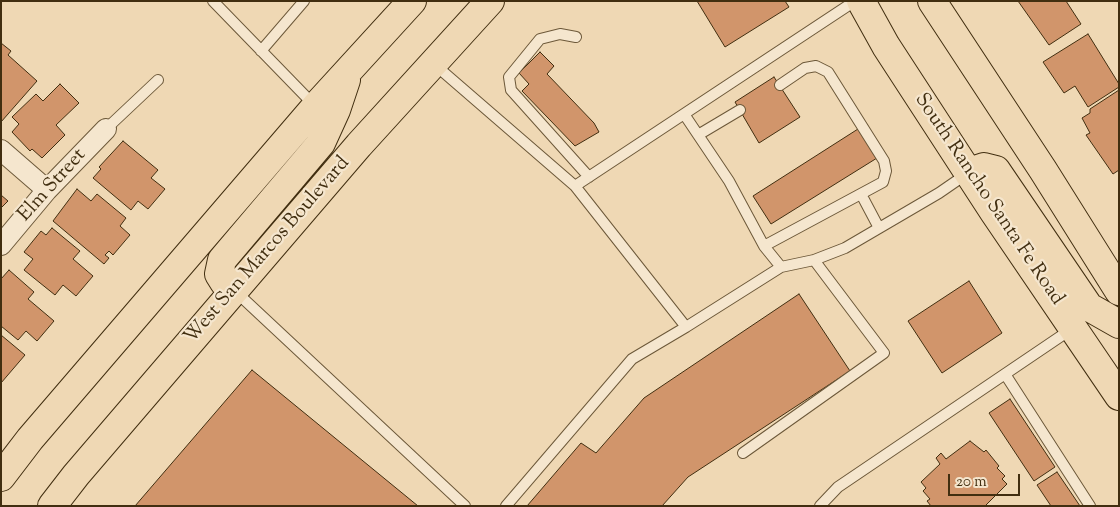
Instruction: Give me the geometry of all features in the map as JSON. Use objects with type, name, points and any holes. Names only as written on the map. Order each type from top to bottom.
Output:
[{"type":"main road","points":[[1,477],[30,439],[316,106],[412,1]]},
{"type":"main road","name":"West San Marcos Boulevard","points":[[52,506],[76,475],[359,145],[490,1]]},
{"type":"main road","name":"South Rancho Santa Fe Road","points":[[861,1],[886,46],[1119,396]]},
{"type":"main road","points":[[932,1],[1043,170],[1119,291]]},
{"type":"main road","points":[[234,290],[224,282],[219,274],[222,260],[321,143],[336,110],[348,71]]},
{"type":"main road","points":[[969,172],[984,167],[996,170],[1089,307],[1119,324]]},
{"type":"street","name":"Elm Street","points":[[1,245],[48,190],[106,129]]},
{"type":"street","points":[[1,150],[48,190]]},
{"type":"lane","points":[[213,1],[316,106]]},
{"type":"lane","points":[[262,51],[304,1]]},
{"type":"lane","points":[[576,186],[855,1]]},
{"type":"lane","points":[[576,37],[560,34],[540,39],[516,66],[509,77],[511,90],[589,177]]},
{"type":"lane","points":[[434,63],[576,186],[686,327]]},
{"type":"lane","points":[[764,246],[883,182],[886,171],[884,161],[828,72],[816,66],[805,68],[780,85]]},
{"type":"lane","points":[[106,129],[158,80]]},
{"type":"lane","points":[[698,135],[740,110]]},
{"type":"lane","points":[[684,114],[729,181],[764,246],[781,267]]},
{"type":"lane","points":[[506,506],[632,359],[781,267],[814,260],[844,248],[939,193],[969,172]]},
{"type":"lane","points":[[861,194],[879,228]]},
{"type":"lane","points":[[743,453],[884,354],[814,260]]},
{"type":"lane","points":[[234,290],[465,506]]},
{"type":"lane","points":[[820,506],[838,487],[1074,328]]},
{"type":"lane","points":[[1005,374],[1090,506]]},
{"type":"building","points":[[697,1],[785,1],[789,7],[725,47]]},
{"type":"building","points":[[1018,1],[1066,1],[1081,24],[1049,45]]},
{"type":"building","points":[[1088,34],[1119,84],[1119,87],[1088,107],[1075,86],[1064,93],[1043,62]]},
{"type":"building","points":[[1,43],[11,51],[8,55],[37,81],[1,122]]},
{"type":"building","points":[[540,52],[554,66],[547,74],[594,123],[599,132],[575,146],[522,91],[529,84],[519,73]]},
{"type":"building","points":[[774,77],[800,117],[759,143],[735,102]]},
{"type":"building","points":[[60,84],[79,103],[56,125],[65,135],[42,158],[32,149],[30,151],[12,132],[19,124],[12,117],[36,94],[43,101]]},
{"type":"building","points":[[1119,90],[1119,170],[1113,174],[1086,135],[1090,133],[1082,118],[1090,113],[1090,109]]},
{"type":"building","points":[[858,129],[877,158],[771,224],[753,196]]},
{"type":"building","points":[[123,141],[158,170],[151,178],[165,189],[148,209],[138,201],[131,210],[93,178],[101,169],[99,167]]},
{"type":"building","points":[[77,189],[91,201],[97,194],[126,218],[120,226],[130,235],[113,255],[109,251],[105,255],[109,258],[104,264],[53,221]]},
{"type":"building","points":[[1,195],[8,201],[1,208]]},
{"type":"building","points":[[52,228],[80,251],[73,259],[93,276],[76,296],[63,285],[55,295],[24,270],[33,259],[24,252],[41,231],[46,235]]},
{"type":"building","points":[[9,270],[34,292],[28,299],[54,321],[37,341],[26,331],[18,340],[1,326],[1,279]]},
{"type":"building","points":[[969,281],[1002,333],[942,373],[908,321]]},
{"type":"building","points":[[799,294],[850,371],[688,477],[662,506],[527,506],[581,443],[596,453],[644,398]]},
{"type":"building","points":[[1,335],[25,355],[1,383]]},
{"type":"building","points":[[252,370],[418,506],[135,506]]},
{"type":"building","points":[[1010,399],[1055,467],[1034,481],[989,413]]},
{"type":"building","points":[[970,441],[984,452],[986,450],[999,466],[997,468],[1005,476],[1002,479],[1007,484],[985,506],[931,506],[927,501],[930,499],[923,491],[926,488],[921,482],[940,464],[936,458],[941,453],[946,459]]},
{"type":"building","points":[[1057,472],[1080,506],[1051,506],[1037,485]]}]
